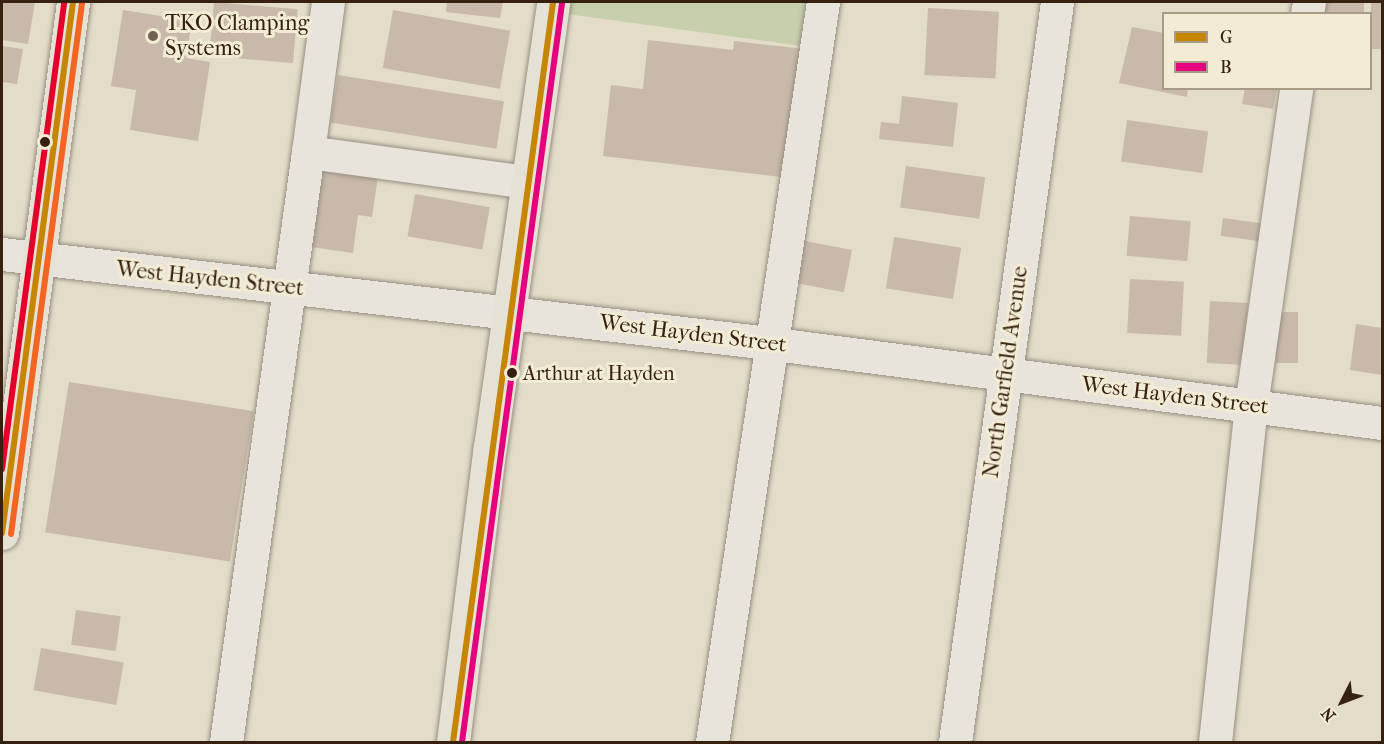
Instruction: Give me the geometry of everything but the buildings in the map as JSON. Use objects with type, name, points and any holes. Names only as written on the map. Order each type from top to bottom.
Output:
[{"type":"main road","points":[[2,533],[74,2]]},
{"type":"main road","points":[[453,742],[509,312],[554,2]]},
{"type":"street","points":[[226,742],[292,288],[328,2]]},
{"type":"street","points":[[712,742],[770,343],[823,2]]},
{"type":"street","name":"North Garfield Avenue","points":[[955,742],[1057,2]]},
{"type":"street","points":[[1215,742],[1251,406],[1296,90]]},
{"type":"street","points":[[308,152],[527,182]]},
{"type":"street","name":"West Hayden Street","points":[[2,254],[38,260],[770,343],[1383,423]]},
{"type":"green space","points":[[554,2],[823,2],[817,48],[552,12]]},
{"type":"transit line","points":[[2,469],[64,2]]},
{"type":"transit line","name":"G","points":[[2,533],[73,2]]},
{"type":"transit line","name":"G","points":[[453,742],[553,2]]},
{"type":"transit line","points":[[11,534],[82,3]]},
{"type":"transit line","name":"B","points":[[462,742],[562,3]]},
{"type":"place","name":"TKO Clamping Systems","points":[[153,36]]},
{"type":"place","name":"Arthur at Hayden","points":[[512,373]]}]
